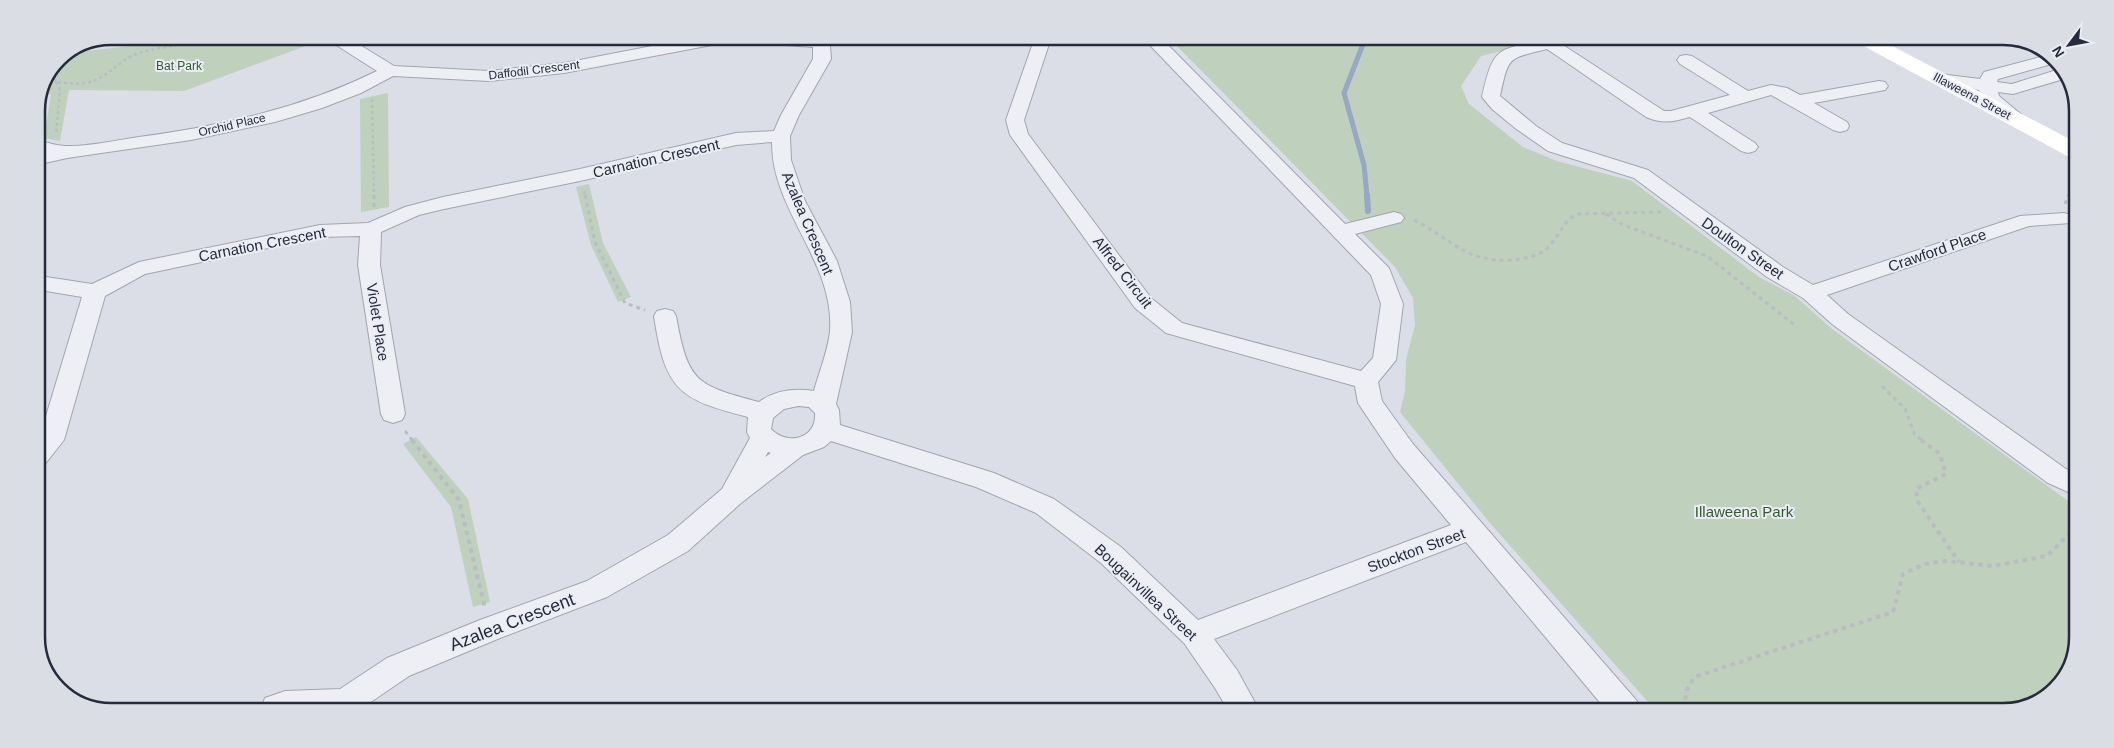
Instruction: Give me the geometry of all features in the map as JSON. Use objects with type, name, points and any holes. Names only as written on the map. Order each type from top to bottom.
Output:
[{"type":"main road","name":"Illaweena Street","points":[[1879,45],[1944,73],[1988,81],[2018,97],[2069,129]]},
{"type":"main road","name":"Illaweena Street","points":[[1905,45],[1944,73],[2028,126],[2069,148]]},
{"type":"street","name":"Daffodil Crescent","points":[[349,45],[390,71],[489,76],[564,68],[690,45]]},
{"type":"street","name":"Azalea Crescent","points":[[824,45],[822,59],[794,108],[781,136],[781,160],[786,176],[795,200],[826,261],[839,302],[841,332],[833,360],[824,418]]},
{"type":"street","name":"Alfred Circuit","points":[[1040,45],[1015,120],[1019,135],[1143,303],[1174,328],[1366,382]]},
{"type":"street","points":[[1158,45],[1380,273],[1392,304],[1384,360],[1366,382],[1370,403],[1404,451],[1470,529]]},
{"type":"street","name":"Doulton Street","points":[[1546,45],[1510,53],[1502,57],[1491,97],[1498,105],[1547,143],[1562,150],[1621,166],[1641,174],[1775,272],[1811,293],[1848,325],[2057,476],[2069,483]]},
{"type":"street","points":[[1563,45],[1652,113],[1661,117],[1671,117],[1770,90],[1781,92],[1840,126]]},
{"type":"street","points":[[1686,60],[1745,97]]},
{"type":"street","points":[[2028,126],[1990,98],[1988,81],[2044,61]]},
{"type":"street","name":"Orchid Place","points":[[48,152],[148,143],[236,126],[302,108],[367,84],[390,71]]},
{"type":"street","points":[[2018,97],[2059,76]]},
{"type":"street","points":[[1797,101],[1879,86]]},
{"type":"street","points":[[1693,111],[1748,147]]},
{"type":"street","name":"Carnation Crescent","points":[[95,292],[139,269],[320,231],[377,226],[412,210],[580,175],[736,139],[781,136]]},
{"type":"street","points":[[1341,232],[1401,218]]},
{"type":"street","name":"Crawford Place","points":[[1811,293],[2027,220],[2064,219]]},
{"type":"street","name":"Violet Place","points":[[377,226],[369,265],[393,414]]},
{"type":"street","points":[[45,284],[95,292],[51,440],[45,447]]},
{"type":"street","points":[[665,316],[669,343],[677,370],[694,389],[721,400],[763,412]]},
{"type":"street","points":[[788,398],[807,397],[824,418],[813,442],[795,448],[776,447],[762,438],[758,426],[763,412],[770,406],[788,398],[833,360]]},
{"type":"street","name":"Bougainvillea Street","points":[[824,418],[984,480],[1045,506],[1111,555],[1194,634],[1226,679],[1240,703]]},
{"type":"street","name":"Azalea Crescent","points":[[732,496],[762,438]]},
{"type":"street","name":"Azalea Crescent","points":[[349,703],[398,667],[490,629],[598,589],[678,543],[732,496],[795,448]]},
{"type":"street","name":"Stockton Street","points":[[1194,634],[1470,529],[1619,703]]},
{"type":"path","points":[[56,82],[76,84],[93,81],[106,74],[117,62],[136,54],[185,45]]},
{"type":"path","points":[[48,152],[56,136],[60,90],[54,78]]},
{"type":"path","points":[[367,84],[372,87],[373,208],[377,226]]},
{"type":"path","points":[[580,175],[595,242],[625,303],[665,316]]},
{"type":"path","points":[[1401,218],[1428,226],[1472,255],[1488,260],[1506,260],[1542,253],[1550,246],[1559,231],[1574,216],[1593,212],[1606,214],[1665,212],[1684,205]]},
{"type":"path","points":[[1606,214],[1621,224],[1707,256],[1797,327]]},
{"type":"path","points":[[1882,386],[1905,409],[1915,435],[1940,454],[1946,474],[1916,490],[1918,502],[1959,562]]},
{"type":"path","points":[[393,414],[459,500],[490,629]]},
{"type":"path","points":[[1684,703],[1687,690],[1694,677],[1894,612],[1903,574],[1925,564],[1945,561],[1993,566],[2047,556],[2069,534]]},
{"type":"green space","name":"Bat Park","points":[[140,45],[308,45],[184,91],[69,90],[60,141],[45,138],[51,94],[47,95],[50,86],[64,64],[83,51]]},
{"type":"green space","name":"Illaweena Park","points":[[1176,45],[1526,45],[1481,56],[1461,86],[1469,104],[1523,147],[1557,161],[1632,181],[1759,277],[1795,296],[1832,329],[2069,502],[2069,637],[2066,658],[2062,666],[2050,684],[2040,692],[2024,700],[2003,703],[1649,703],[1490,523],[1400,412],[1405,391],[1406,360],[1415,325],[1413,298],[1395,267]]},
{"type":"green space","points":[[388,93],[389,207],[361,212],[360,99]]},
{"type":"green space","points":[[589,184],[603,243],[631,297],[618,302],[591,245],[576,187]]},
{"type":"green space","points":[[416,437],[468,499],[490,602],[473,607],[451,507],[403,444]]},
{"type":"waterway","points":[[1363,45],[1344,93],[1364,165],[1367,196]]},
{"type":"waterway","points":[[1367,195],[1368,211]]}]
